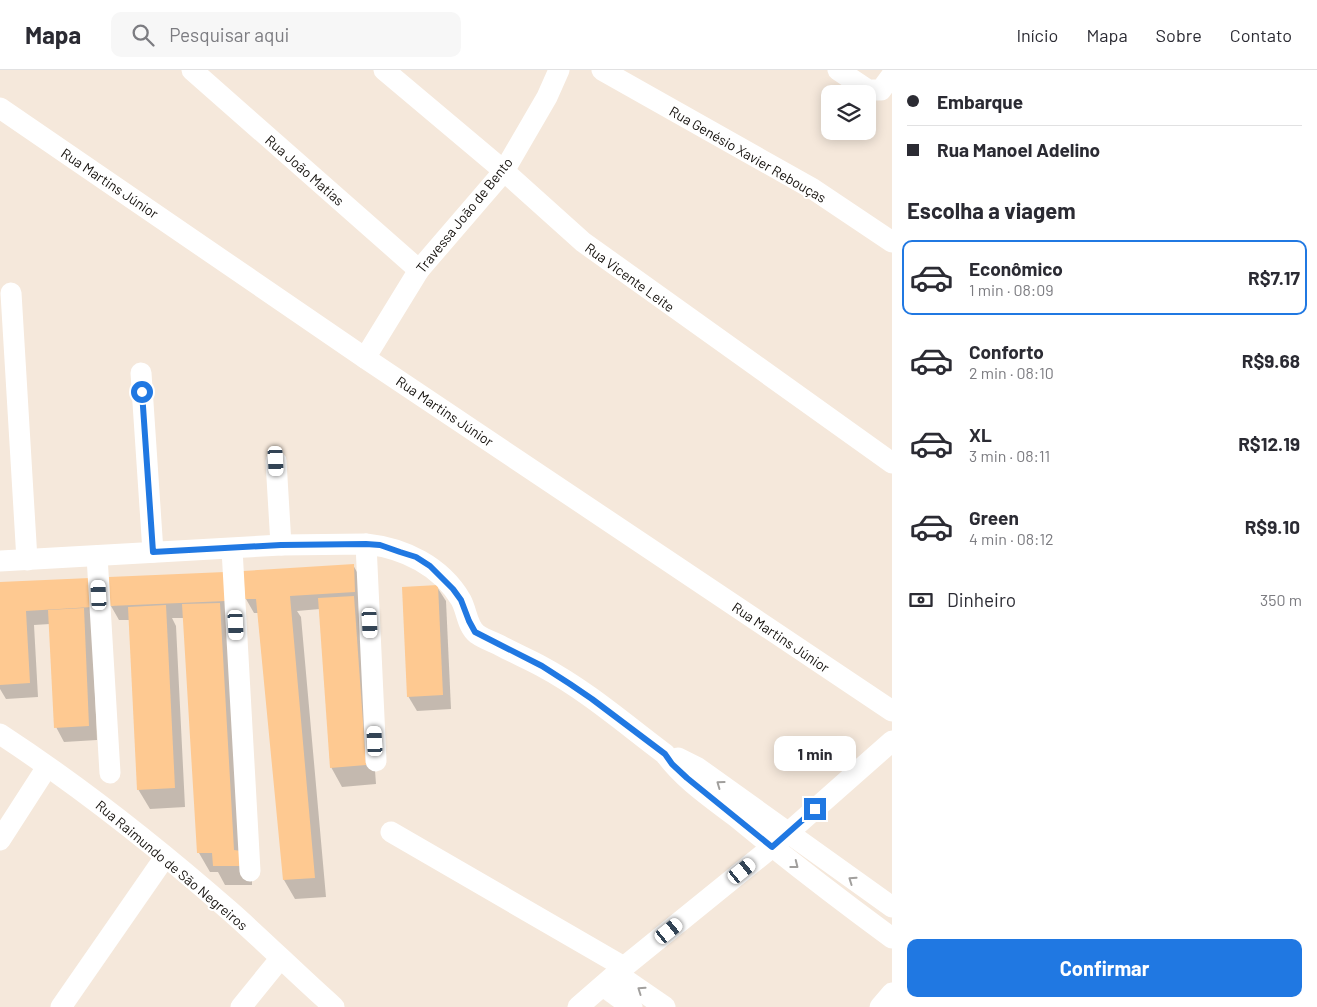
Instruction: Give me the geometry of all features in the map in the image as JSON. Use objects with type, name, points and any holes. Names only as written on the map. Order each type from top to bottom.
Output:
[{"type":"street","name":"Rua João Matias","points":[[192,70],[419,270]]},
{"type":"street","name":"Rua Vicente Leite","points":[[384,70],[504,171],[583,242],[892,463]]},
{"type":"street","name":"Travessa João de Bento","points":[[365,358],[419,270],[504,171],[547,97],[559,70]]},
{"type":"street","name":"Rua Genésio Xavier Rebouças","points":[[602,70],[813,190],[892,242]]},
{"type":"street","points":[[850,73],[868,90],[881,90],[892,75]]},
{"type":"street","name":"Rua Martins Júnior","points":[[0,108],[365,358],[892,711]]},
{"type":"street","points":[[11,293],[27,560]]},
{"type":"street","points":[[141,372],[153,552]]},
{"type":"street","points":[[276,461],[281,545]]},
{"type":"street","points":[[0,561],[281,545],[366,544],[380,545],[416,557],[430,566],[453,589],[461,600],[472,628],[480,636],[542,666],[592,699],[665,754],[672,764],[687,778],[772,847],[892,938]]},
{"type":"street","points":[[366,544],[376,761]]},
{"type":"street","points":[[232,549],[250,871]]},
{"type":"street","points":[[97,556],[110,773]]},
{"type":"street","name":"Rua Raimundo de São Negreiros","points":[[0,734],[105,808],[165,857],[231,913],[334,1007]]},
{"type":"street","points":[[578,1007],[772,847],[892,741]]},
{"type":"street","points":[[665,754],[683,759],[698,768],[884,902],[862,916]]},
{"type":"street","points":[[0,840],[47,766]]},
{"type":"street","points":[[391,832],[665,1007]]},
{"type":"street","points":[[61,1007],[165,857]]},
{"type":"street","points":[[241,1007],[280,959]]},
{"type":"street","points":[[615,976],[632,1007]]},
{"type":"street","points":[[880,1007],[892,993]]},
{"type":"building","points":[[354,564],[355,592],[290,596],[315,878],[283,880],[256,599],[245,599],[243,571]]},
{"type":"building","points":[[225,572],[226,601],[110,606],[109,577]]},
{"type":"building","points":[[90,578],[92,607],[26,611],[30,683],[0,685],[0,582]]},
{"type":"building","points":[[438,585],[443,695],[407,697],[402,587]]},
{"type":"building","points":[[354,596],[366,765],[330,768],[318,598]]},
{"type":"building","points":[[220,603],[234,850],[241,851],[241,866],[213,866],[212,853],[197,853],[182,604]]},
{"type":"building","points":[[166,605],[175,788],[137,790],[128,607]]},
{"type":"building","points":[[84,608],[89,726],[54,728],[48,610]]},
{"type":"route","points":[[142,392],[153,552],[281,545],[366,544],[380,545],[416,557],[430,566],[453,589],[461,600],[475,632],[542,666],[592,699],[665,754],[672,764],[687,778],[772,847],[815,809]]}]
